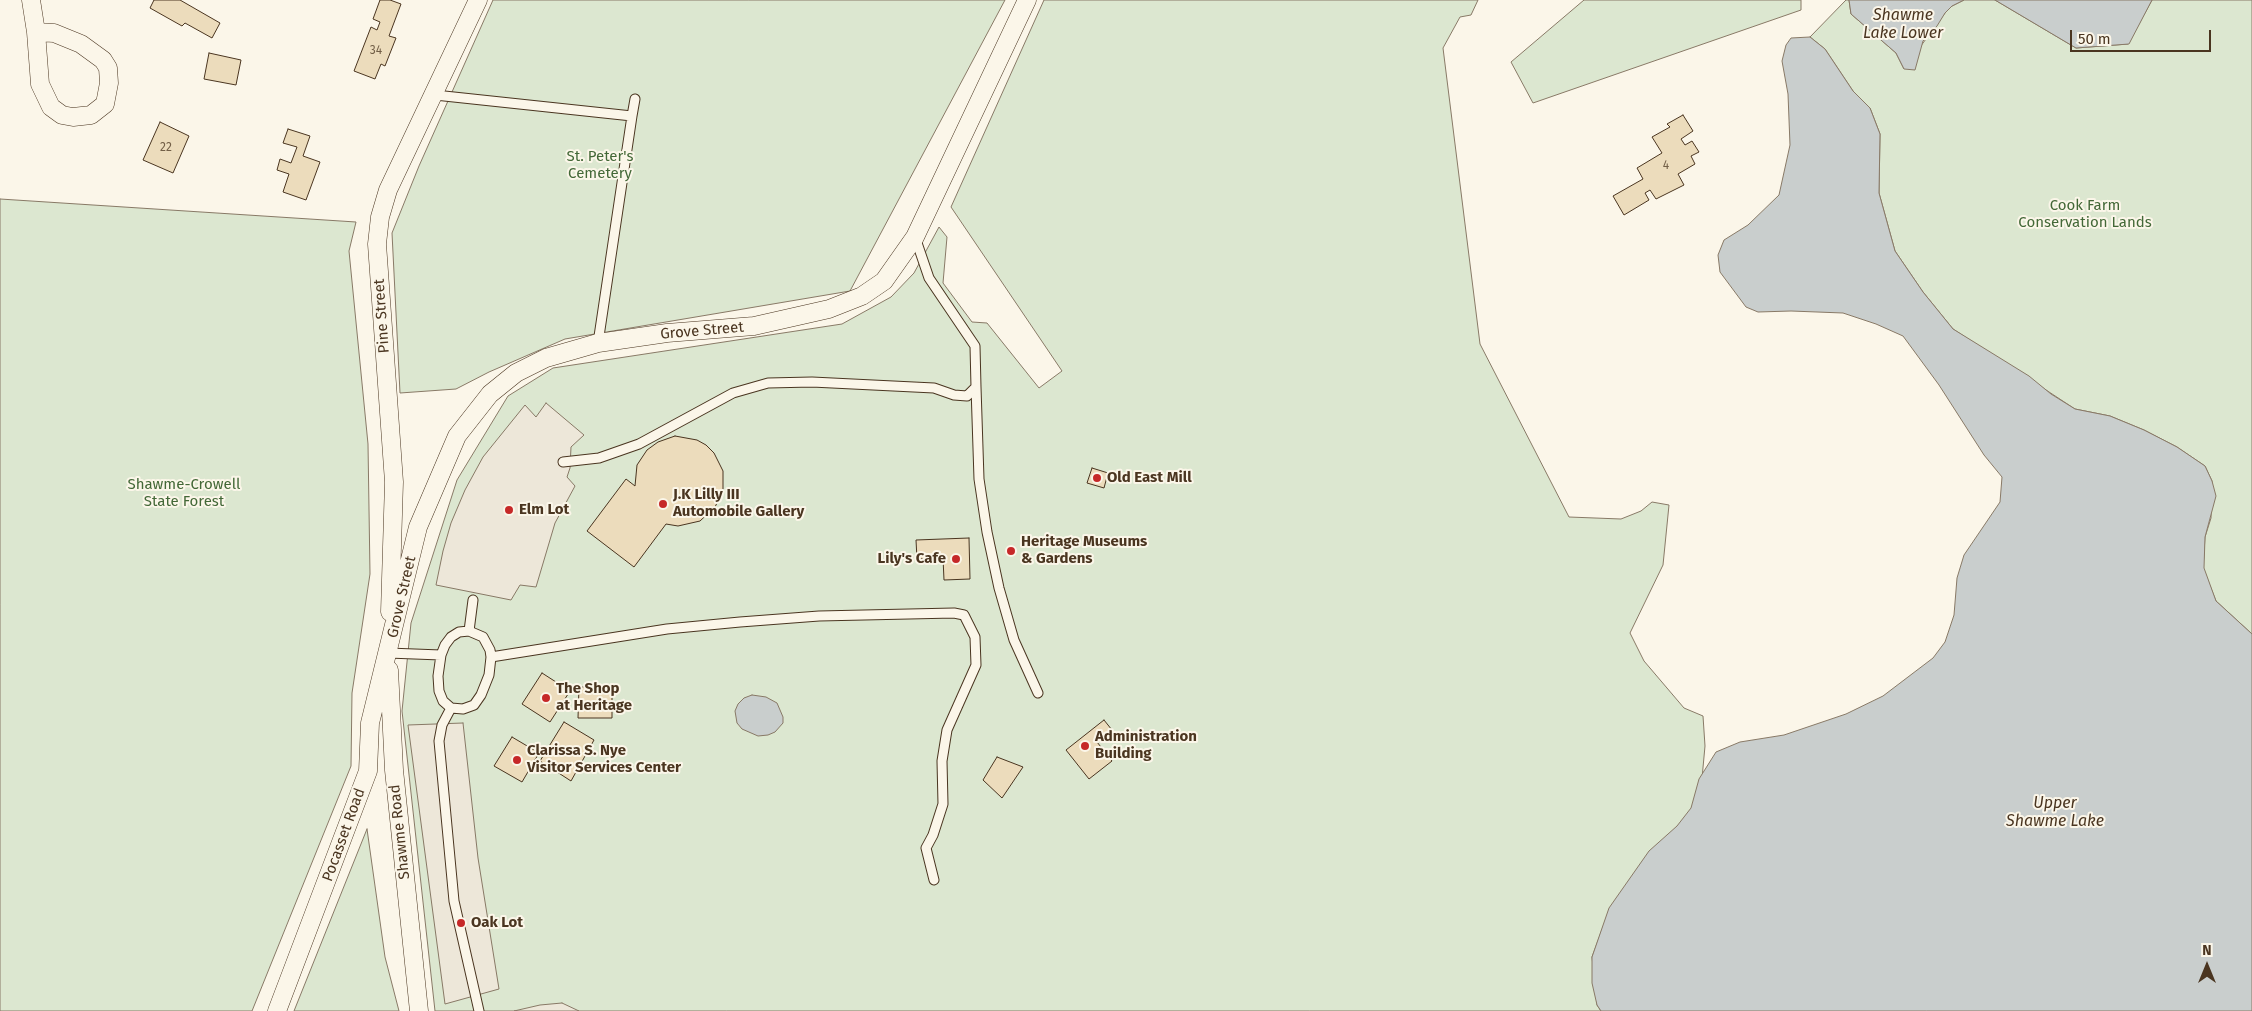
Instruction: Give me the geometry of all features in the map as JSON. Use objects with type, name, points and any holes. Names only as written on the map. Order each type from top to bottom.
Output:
[{"type":"street","points":[[31,0],[36,32],[40,84],[51,107],[62,114],[73,117],[91,115],[105,104],[109,84],[108,68],[103,60],[81,44],[54,33],[36,32]]},
{"type":"street","name":"Pine Street","points":[[388,653],[394,482],[377,244],[380,217],[388,190],[435,95],[478,0]]},
{"type":"street","name":"Grove Street","points":[[388,653],[418,528],[457,436],[490,394],[516,373],[546,358],[598,343],[667,333],[754,326],[829,309],[862,296],[884,281],[915,237],[1027,0]]},
{"type":"street","name":"Pocasset Road","points":[[277,1011],[368,771],[370,723],[388,653]]},
{"type":"street","name":"Shawme Road","points":[[388,653],[394,770],[419,1011]]},
{"type":"lane","points":[[435,95],[632,116]]},
{"type":"lane","points":[[598,343],[636,99]]},
{"type":"lane","points":[[915,237],[929,278],[974,346],[978,479],[987,532],[999,588],[1014,640],[1038,693]]},
{"type":"lane","points":[[563,462],[598,458],[639,444],[733,393],[768,383],[812,382],[934,388],[954,395],[967,396],[976,387]]},
{"type":"lane","points":[[469,631],[473,600]]},
{"type":"lane","points":[[491,657],[667,629],[740,622],[819,616],[954,613],[964,615],[976,637],[976,665],[947,730],[942,761],[943,804],[933,835],[926,848],[934,880]]},
{"type":"lane","points":[[469,631],[477,633],[488,643],[491,657],[485,686],[474,705],[463,710],[452,708],[443,701],[439,691],[438,676],[441,655],[451,637],[459,632],[469,631]]},
{"type":"lane","points":[[388,653],[441,655]]},
{"type":"lane","points":[[452,708],[442,725],[438,741],[454,901],[479,1011]]},
{"type":"green space","name":"St. Peter's Cemetery","points":[[493,0],[1005,0],[850,291],[565,339],[489,372],[456,389],[400,393],[392,233],[419,166]]},
{"type":"green space","name":"Heritage Museums & Gardens","points":[[1044,0],[1478,0],[1471,15],[1460,17],[1443,48],[1480,344],[1569,517],[1621,519],[1641,511],[1652,502],[1669,505],[1663,565],[1630,633],[1644,661],[1684,708],[1703,716],[1705,746],[1700,800],[1644,886],[1603,927],[1592,957],[1597,1005],[1601,1011],[435,1011],[402,711],[411,623],[457,480],[508,396],[553,368],[842,324],[891,297],[914,273],[939,227],[947,237],[943,283],[972,322],[987,323],[1039,388],[1062,371],[951,207]]},
{"type":"green space","points":[[1584,0],[1801,0],[1801,10],[1533,103],[1511,62]]},
{"type":"green space","name":"Cook Farm Conservation Lands","points":[[1846,0],[1849,0],[1851,14],[1896,53],[1904,69],[1945,13],[1952,6],[1964,0],[1995,0],[2076,48],[2128,44],[2152,0],[2252,0],[2252,634],[2216,601],[2203,568],[2205,537],[2211,518],[2212,481],[2205,466],[2177,447],[2144,430],[2110,416],[2075,409],[1953,329],[1923,292],[1895,251],[1879,193],[1880,134],[1870,108],[1853,91],[1825,49],[1810,37]]},
{"type":"green space","name":"Shawme-Crowell State Forest","points":[[0,199],[356,222],[349,251],[368,444],[370,574],[352,693],[351,766],[252,1011],[0,1011]]},
{"type":"green space","points":[[367,829],[385,957],[399,1011],[294,1011]]},
{"type":"shaded area","name":"Elm Lot","points":[[546,403],[584,435],[571,447],[570,468],[567,477],[575,486],[555,523],[536,587],[520,585],[511,600],[436,585],[451,523],[465,490],[483,457],[525,405],[536,417]]},
{"type":"shaded area","name":"Oak Lot","points":[[463,723],[478,858],[499,989],[445,1004],[408,725]]},
{"type":"shaded area","points":[[562,1003],[579,1011],[514,1011],[540,1005]]},
{"type":"water","name":"Shawme Lake Lower","points":[[1849,0],[1964,0],[1952,6],[1945,13],[1937,26],[1923,41],[1915,70],[1904,69],[1896,53],[1851,14]]},
{"type":"water","points":[[1995,0],[2152,0],[2129,44],[2076,48]]},
{"type":"water","name":"Upper Shawme Lake","points":[[1810,37],[1825,49],[1853,91],[1870,108],[1880,134],[1879,193],[1895,251],[1923,292],[1953,329],[2029,376],[2051,394],[2075,409],[2110,416],[2144,430],[2177,447],[2205,466],[2212,481],[2216,496],[2205,537],[2204,568],[2216,601],[2252,634],[2252,1011],[1601,1011],[1597,1005],[1592,983],[1592,957],[1609,908],[1649,851],[1677,826],[1691,808],[1699,779],[1716,752],[1740,742],[1784,735],[1846,714],[1883,696],[1933,658],[1945,642],[1954,615],[1957,578],[1964,555],[2000,502],[2002,477],[1984,455],[1939,385],[1903,336],[1876,324],[1843,313],[1758,312],[1746,307],[1720,272],[1718,255],[1724,240],[1748,225],[1779,195],[1790,145],[1788,94],[1782,61],[1786,45],[1791,38]]},
{"type":"water","points":[[752,695],[766,697],[777,703],[783,717],[783,723],[775,732],[758,736],[742,729],[737,723],[735,711],[738,704],[744,698]]},
{"type":"building","points":[[154,0],[180,0],[220,23],[212,38],[185,23],[182,26],[150,8]]},
{"type":"building","points":[[380,0],[390,0],[401,4],[389,36],[396,38],[385,66],[381,64],[375,79],[354,71],[371,27],[377,30],[380,22],[373,19]]},
{"type":"building","points":[[209,53],[241,60],[236,85],[204,79]]},
{"type":"building","points":[[1683,115],[1693,131],[1681,139],[1685,145],[1692,141],[1699,152],[1691,156],[1695,164],[1678,174],[1684,185],[1656,199],[1650,190],[1645,193],[1649,200],[1624,215],[1613,196],[1643,179],[1637,168],[1662,153],[1652,137],[1670,127],[1667,124]]},
{"type":"building","points":[[160,122],[189,136],[173,173],[143,160]]},
{"type":"building","points":[[288,129],[310,136],[303,156],[320,162],[306,200],[283,192],[289,174],[277,170],[280,159],[291,163],[297,147],[283,143]]},
{"type":"building","name":"J.K Lilly III Automobile Gallery","points":[[675,436],[697,440],[714,453],[723,471],[723,491],[715,507],[700,521],[678,526],[666,524],[634,567],[587,531],[626,479],[635,486],[637,465],[647,450],[658,442]]},
{"type":"building","name":"Old East Mill","points":[[1092,468],[1108,473],[1104,488],[1087,483]]},
{"type":"building","name":"Lily's Cafe","points":[[969,538],[970,579],[944,580],[943,558],[917,559],[916,540]]},
{"type":"building","name":"The Shop at Heritage","points":[[542,673],[570,691],[550,722],[522,704]]},
{"type":"building","points":[[579,687],[612,687],[612,718],[578,718]]},
{"type":"building","name":"Administration Building","points":[[1104,720],[1112,730],[1097,742],[1112,761],[1089,779],[1066,750]]},
{"type":"building","points":[[564,722],[594,740],[571,781],[540,761]]},
{"type":"building","name":"Clarissa S. Nye Visitor Services Center","points":[[512,737],[539,753],[522,782],[494,766]]},
{"type":"building","points":[[997,757],[1023,767],[1002,798],[983,780]]},
{"type":"place","name":"Old East Mill","points":[[1097,478]]},
{"type":"place","name":"J.K Lilly III Automobile Gallery","points":[[663,504]]},
{"type":"place","name":"Elm Lot","points":[[509,510]]},
{"type":"place","name":"Heritage Museums & Gardens","points":[[1011,551]]},
{"type":"place","name":"Lily's Cafe","points":[[956,559]]},
{"type":"place","name":"The Shop at Heritage","points":[[546,698]]},
{"type":"place","name":"Administration Building","points":[[1085,746]]},
{"type":"place","name":"Clarissa S. Nye Visitor Services Center","points":[[517,760]]},
{"type":"place","name":"Oak Lot","points":[[461,923]]}]
